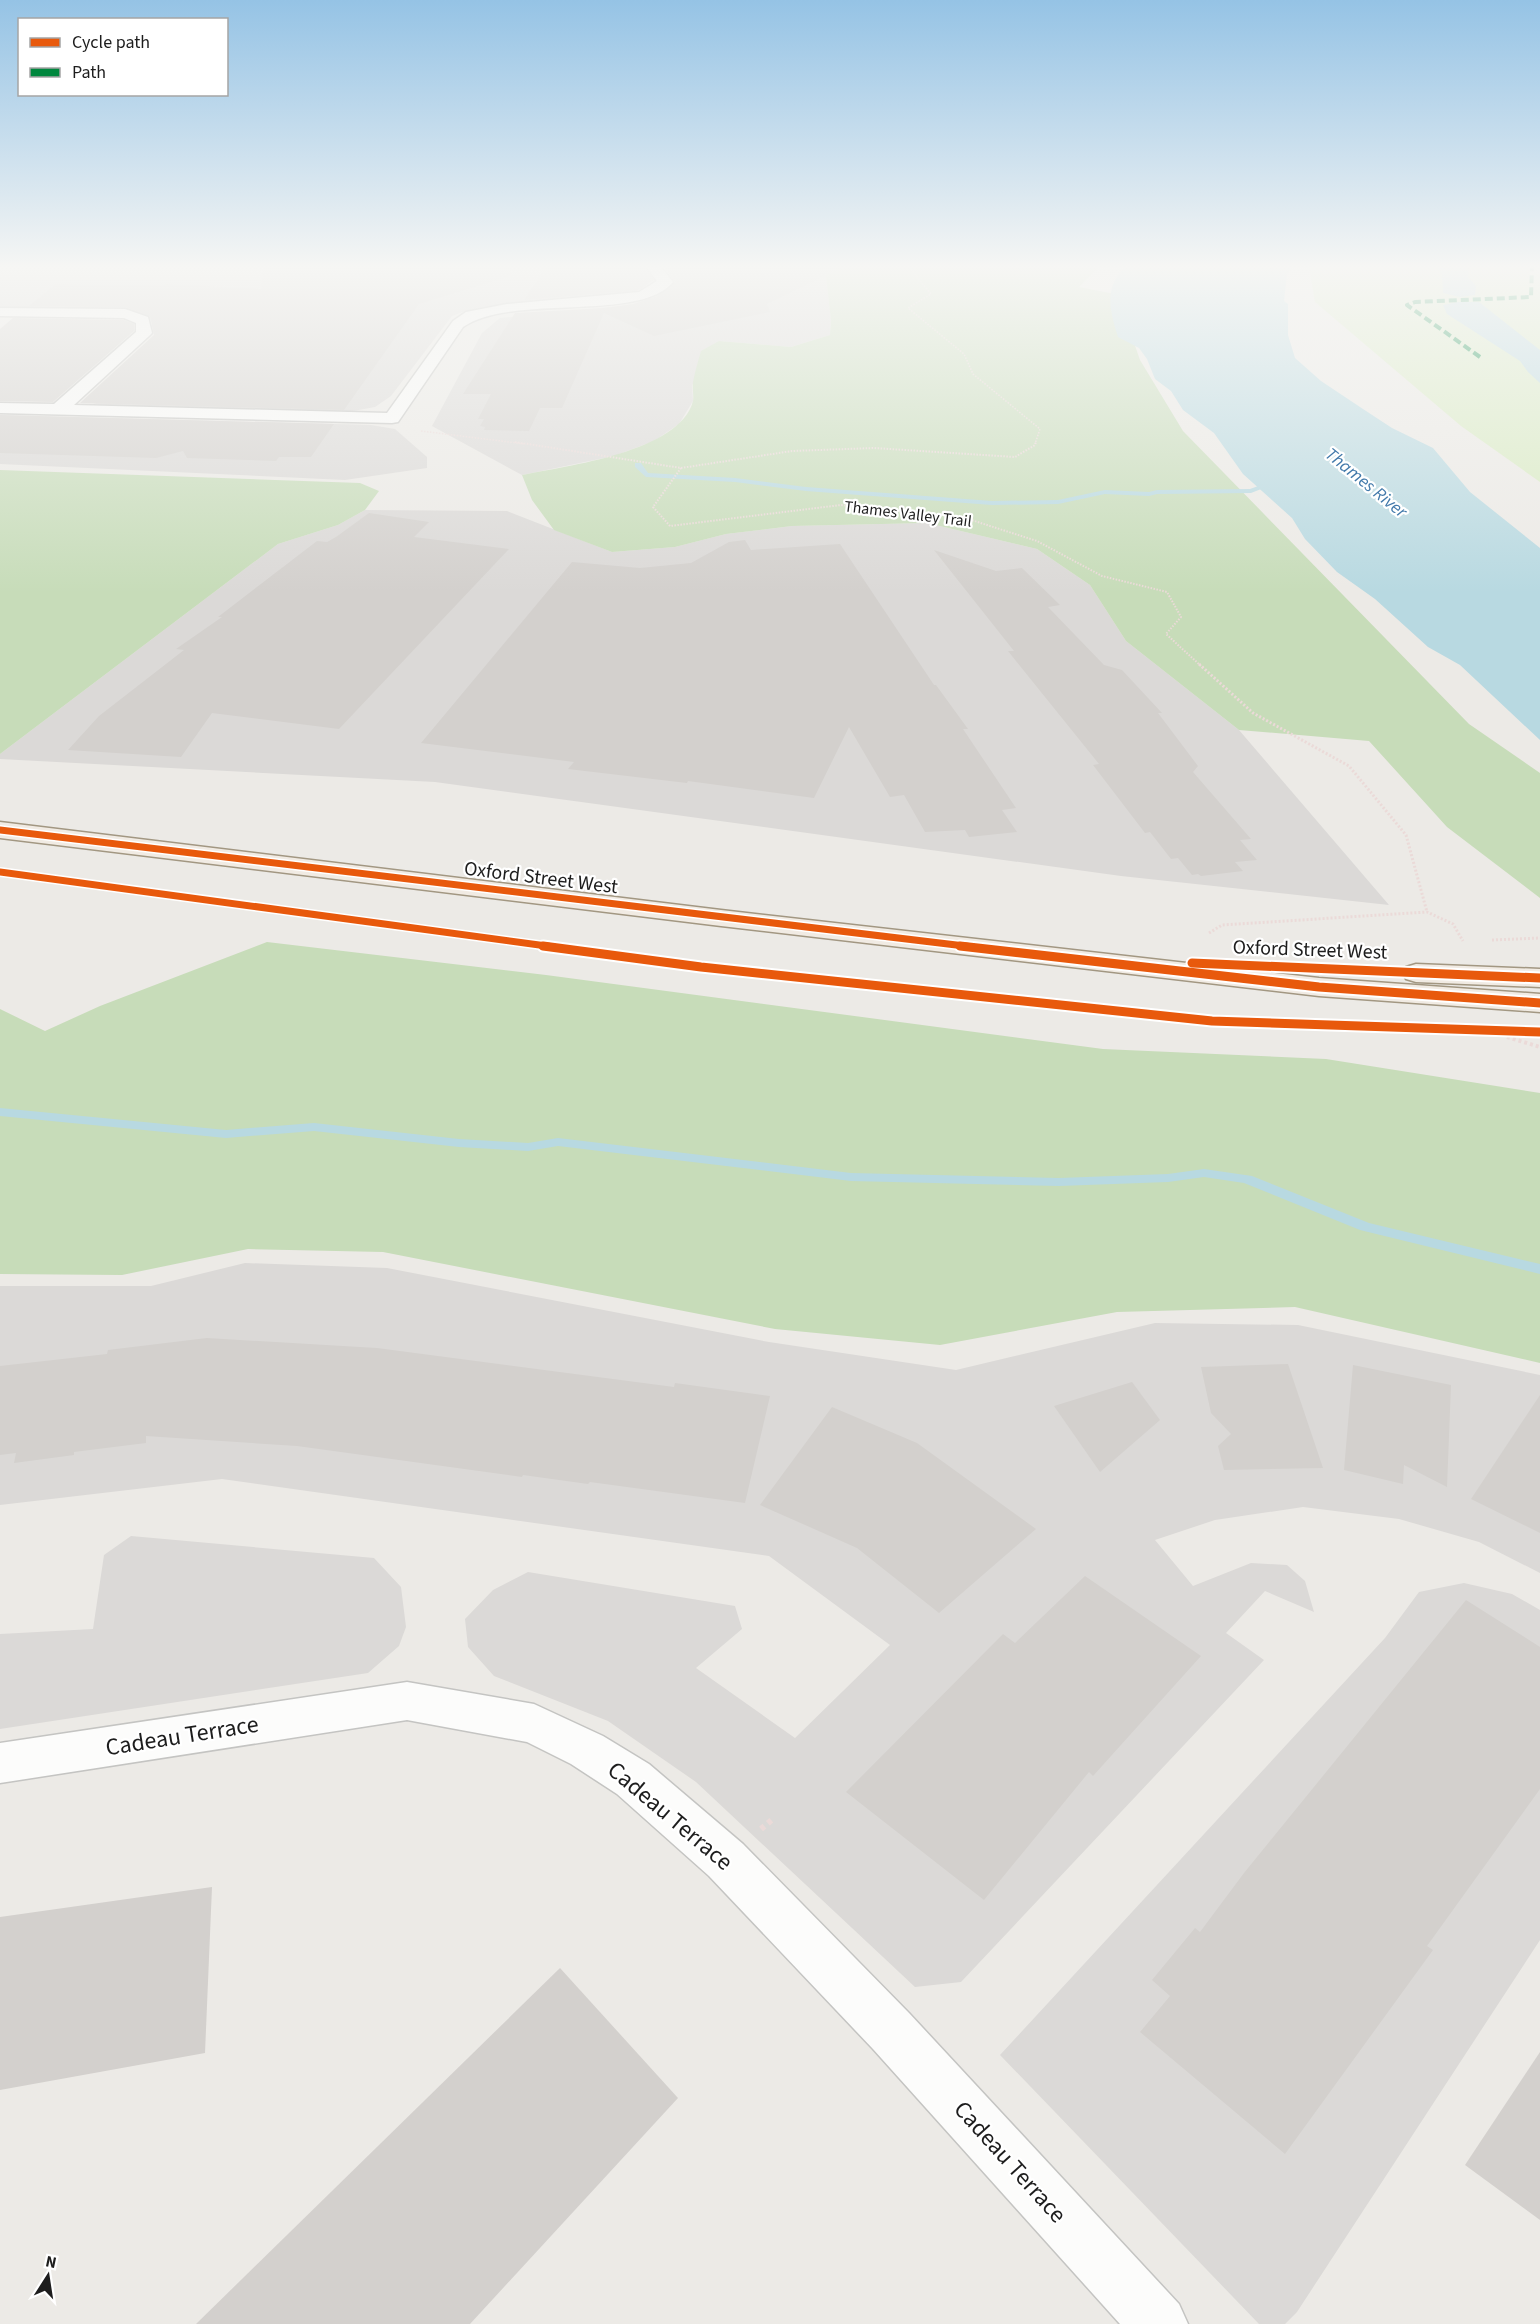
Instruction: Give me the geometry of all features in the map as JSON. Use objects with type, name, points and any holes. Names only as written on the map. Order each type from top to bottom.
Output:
[{"type":"main road","name":"Oxford Street West","points":[[0,830],[1319,987],[1530,990]]},
{"type":"street","points":[[59,409],[97,375]]},
{"type":"street","points":[[0,408],[392,418],[422,375]]},
{"type":"street","name":"Cadeau Terrace","points":[[0,1763],[407,1701],[534,1724],[587,1750],[633,1779],[726,1860],[891,2031],[1159,2324]]},
{"type":"path","points":[[414,430],[681,468],[792,451],[863,448],[1015,457],[1035,445],[1040,429],[974,375]]},
{"type":"path","points":[[1209,933],[1222,925],[1427,912],[1453,924],[1465,945]]},
{"type":"path","points":[[1484,941],[1502,938],[1540,938]]},
{"type":"path","points":[[1497,1032],[1519,1031]]},
{"type":"path","points":[[1497,1032],[1540,1047]]},
{"type":"shaded area","points":[[113,375],[407,375],[391,396],[375,407],[353,411],[104,406],[93,403],[89,398]]},
{"type":"shaded area","points":[[459,375],[698,375],[692,385],[693,401],[679,424],[654,441],[614,456],[522,475],[432,426]]},
{"type":"shaded area","points":[[0,415],[371,425],[395,429],[427,457],[427,468],[345,480],[0,464]]},
{"type":"shaded area","points":[[365,510],[507,511],[612,552],[675,547],[726,534],[792,526],[927,523],[1037,549],[1090,585],[1126,641],[1239,730],[1389,905],[1121,876],[435,782],[0,759],[0,754],[278,544],[338,525]]},
{"type":"shaded area","points":[[245,1263],[387,1268],[769,1342],[956,1370],[1155,1323],[1298,1325],[1540,1375],[1540,1573],[1479,1542],[1399,1519],[1303,1507],[1215,1520],[1155,1540],[1193,1586],[1251,1563],[1287,1565],[1305,1581],[1314,1612],[1265,1591],[1226,1633],[1264,1660],[961,1982],[915,1987],[696,1782],[608,1721],[494,1676],[468,1647],[465,1619],[493,1590],[528,1572],[735,1606],[742,1629],[696,1668],[795,1738],[890,1645],[769,1556],[222,1479],[0,1505],[0,1286],[151,1286]]},
{"type":"shaded area","points":[[131,1536],[374,1558],[401,1587],[406,1627],[399,1646],[368,1673],[0,1729],[0,1634],[93,1629],[104,1555]]},
{"type":"shaded area","points":[[1464,1583],[1512,1594],[1540,1610],[1540,1940],[1297,2312],[1285,2324],[1259,2324],[1000,2055],[1385,1638],[1419,1592]]},
{"type":"green space","points":[[695,375],[1149,375],[1183,431],[1469,724],[1540,773],[1540,898],[1447,827],[1369,741],[1239,730],[1126,641],[1090,585],[1037,549],[927,523],[792,526],[726,534],[675,547],[612,552],[554,530],[532,500],[522,475],[619,454],[667,433],[684,418],[693,401]]},
{"type":"green space","points":[[1401,375],[1540,375],[1540,482],[1461,426]]},
{"type":"green space","points":[[0,470],[360,483],[379,491],[365,510],[338,525],[278,544],[0,754]]},
{"type":"green space","points":[[267,942],[546,975],[1103,1049],[1326,1059],[1540,1093],[1540,1363],[1295,1307],[1117,1312],[940,1345],[775,1329],[383,1252],[248,1249],[122,1275],[0,1274],[0,1009],[45,1031],[100,1006]]},
{"type":"water","name":"Thames River","points":[[1154,375],[1315,375],[1392,428],[1433,448],[1470,492],[1540,548],[1540,740],[1460,665],[1428,647],[1375,599],[1337,572],[1305,539],[1292,518],[1243,474],[1214,433],[1183,410],[1171,391]]},
{"type":"water","points":[[1532,375],[1540,375],[1540,383]]},
{"type":"building","points":[[0,375],[83,375],[53,402],[0,401]]},
{"type":"building","points":[[110,375],[368,375],[344,410],[80,403]]},
{"type":"building","points":[[475,375],[576,375],[562,408],[540,408],[529,431],[484,430],[485,427],[480,426],[484,419],[478,419],[491,394],[463,394]]},
{"type":"building","points":[[0,415],[334,424],[311,457],[279,457],[276,461],[187,458],[183,451],[156,458],[0,453]]},
{"type":"building","points":[[369,513],[429,522],[414,537],[509,549],[339,729],[212,713],[181,757],[68,750],[99,716],[184,650],[176,649],[222,617],[218,617],[317,541],[327,542]]},
{"type":"building","points":[[745,540],[751,550],[840,544],[934,685],[968,729],[963,729],[1016,808],[1002,810],[1017,832],[969,837],[965,830],[925,832],[904,795],[890,797],[849,727],[814,798],[688,781],[687,783],[568,769],[574,762],[421,743],[572,562],[640,568],[691,563],[729,542]]},
{"type":"building","points":[[934,550],[996,571],[1022,568],[1060,605],[1048,607],[1104,665],[1122,670],[1162,713],[1158,713],[1198,766],[1193,772],[1251,839],[1240,840],[1257,860],[1235,862],[1243,871],[1201,876],[1192,875],[1178,858],[1171,859],[1150,832],[1145,833],[1093,765],[1099,764],[1008,651],[1014,651]]},
{"type":"building","points":[[207,1338],[377,1348],[674,1387],[675,1383],[770,1396],[745,1503],[590,1482],[588,1484],[523,1475],[522,1477],[297,1446],[146,1436],[146,1443],[74,1452],[74,1455],[14,1463],[16,1453],[0,1455],[0,1366],[107,1354],[108,1350]]},
{"type":"building","points":[[1288,1364],[1323,1468],[1224,1470],[1218,1446],[1231,1434],[1211,1413],[1201,1367]]},
{"type":"building","points":[[1353,1365],[1451,1385],[1447,1487],[1404,1465],[1403,1484],[1344,1470]]},
{"type":"building","points":[[1132,1382],[1160,1420],[1100,1472],[1054,1406]]},
{"type":"building","points":[[1540,1395],[1540,1533],[1471,1499]]},
{"type":"building","points":[[832,1407],[917,1443],[1036,1529],[939,1613],[857,1548],[760,1505]]},
{"type":"building","points":[[1085,1576],[1201,1656],[1093,1776],[1089,1772],[984,1900],[846,1792],[1003,1634],[1015,1643]]},
{"type":"building","points":[[1466,1600],[1540,1647],[1540,1789],[1427,1946],[1433,1950],[1285,2154],[1140,2032],[1170,1996],[1152,1980],[1195,1928],[1200,1932],[1244,1873]]},
{"type":"building","points":[[212,1887],[205,2053],[0,2090],[0,1917]]},
{"type":"building","points":[[560,1968],[678,2098],[470,2324],[196,2324]]},
{"type":"building","points":[[1540,2052],[1540,2220],[1465,2165]]},
{"type":"waterway","points":[[638,465],[646,475],[735,480],[806,489],[992,503],[1058,502],[1105,492],[1149,494],[1251,491],[1275,482]]},
{"type":"waterway","points":[[0,1112],[226,1134],[314,1127],[459,1143],[528,1147],[558,1142],[851,1177],[1059,1182],[1168,1178],[1204,1173],[1247,1179],[1365,1227],[1540,1269]]},
{"type":"cycle path","points":[[0,830],[721,918],[1319,987],[1540,1003]]},
{"type":"cycle path","points":[[0,872],[701,967],[1212,1021],[1540,1032]]},
{"type":"cycle path","points":[[1192,963],[1540,978]]}]
